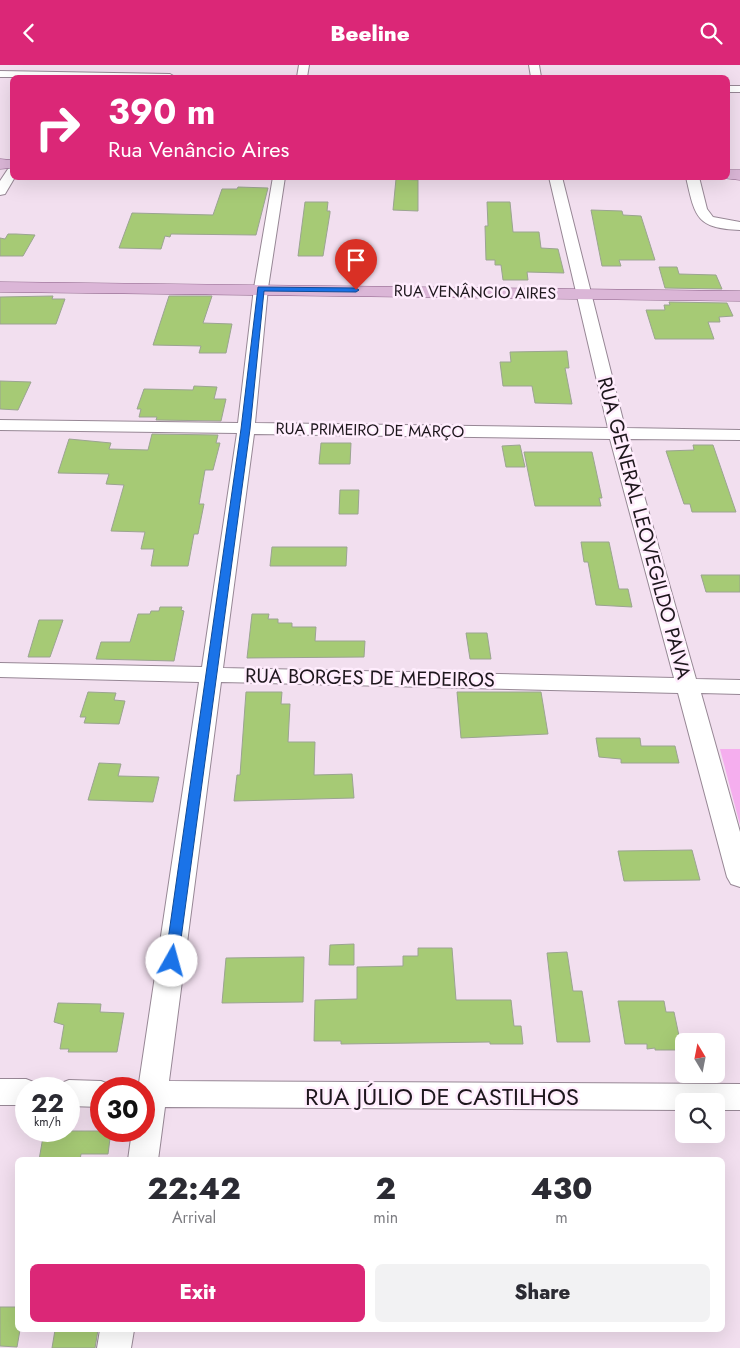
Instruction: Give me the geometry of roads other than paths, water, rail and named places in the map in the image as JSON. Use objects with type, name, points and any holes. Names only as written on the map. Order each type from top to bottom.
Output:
[{"type":"main road","name":"RUA VENÂNCIO AIRES","points":[[0,287],[260,288],[740,296]]},
{"type":"street","points":[[0,74],[34,75]]},
{"type":"street","points":[[0,191],[10,175]]},
{"type":"street","points":[[152,1077],[246,429],[260,288],[278,180]]},
{"type":"street","name":"RUA GENERAL LEOVEGILDO PAIVA","points":[[556,180],[618,433],[740,877]]},
{"type":"street","points":[[693,180],[704,217],[709,223],[740,226]]},
{"type":"street","name":"RUA PRIMEIRO DE MARÇO","points":[[0,425],[740,435]]},
{"type":"street","name":"RUA BORGES DE MEDEIROS","points":[[0,670],[740,687]]},
{"type":"street","points":[[0,1092],[15,1092]]},
{"type":"street","name":"RUA JÚLIO DE CASTILHOS","points":[[155,1095],[740,1097]]},
{"type":"street","points":[[144,1157],[145,1142]]},
{"type":"street","points":[[114,1348],[117,1332]]}]
